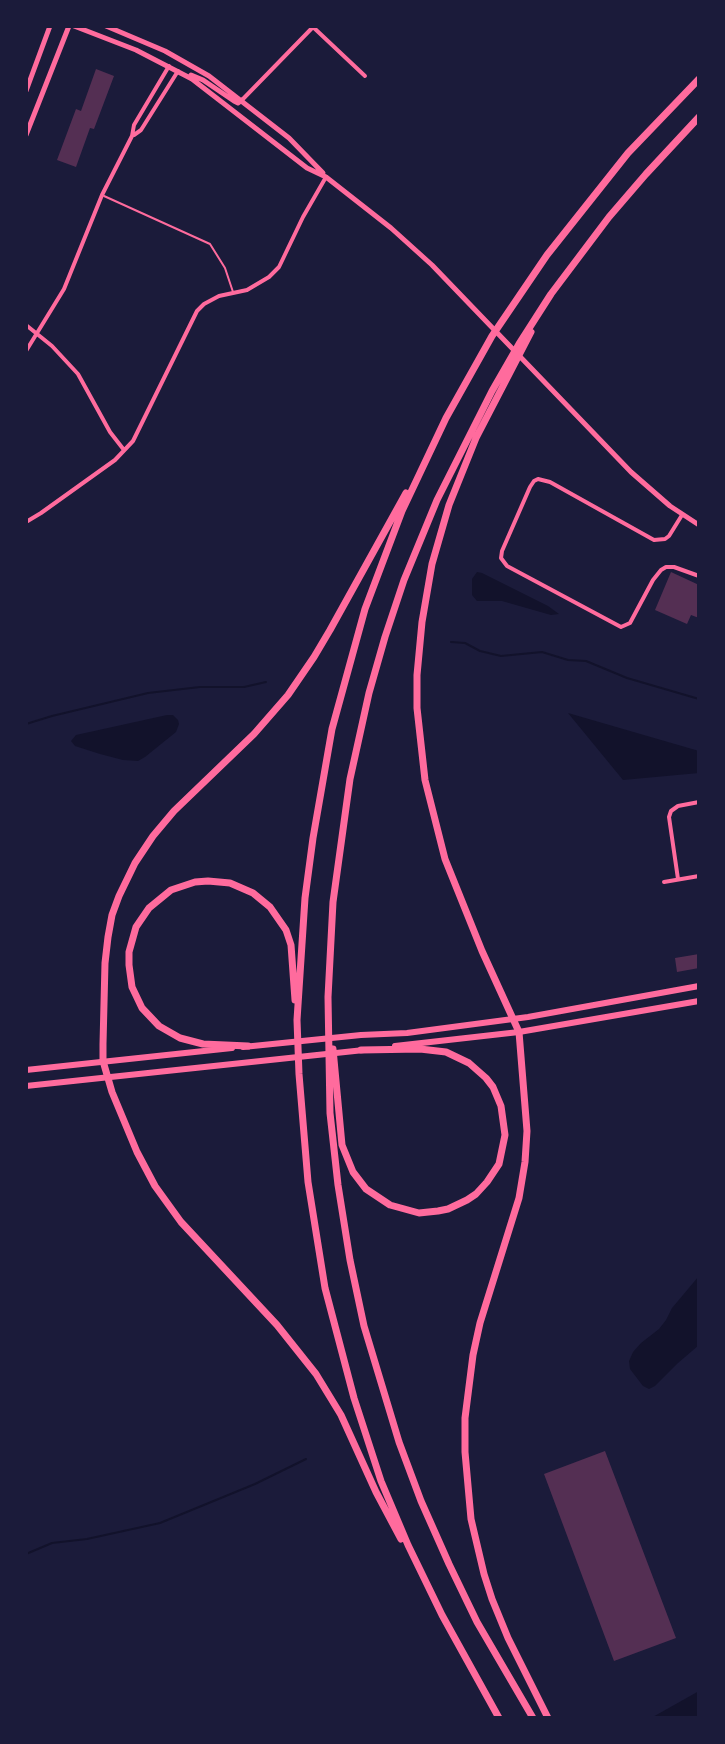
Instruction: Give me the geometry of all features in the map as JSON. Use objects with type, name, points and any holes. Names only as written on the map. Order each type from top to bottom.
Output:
[{"type":"highway","points":[[499,1718],[376,1492],[327,1391],[284,1332],[167,1204],[137,1152],[103,1061],[108,937],[112,915],[143,849],[163,823],[254,734],[302,676],[492,336],[547,255],[628,153],[699,79]]},
{"type":"highway","points":[[533,1718],[477,1622],[421,1501],[381,1387],[364,1326],[338,1185],[330,1113],[328,997],[333,902],[347,794],[385,637],[421,536],[455,461],[513,353],[551,294],[609,217],[699,117]]},
{"type":"highway","points":[[548,1718],[508,1638],[488,1586],[471,1519],[466,1463],[465,1418],[473,1355],[519,1198],[525,1162],[527,1121],[519,1032],[457,890],[437,833],[419,737],[417,675],[427,587],[449,505],[476,438],[551,294]]},
{"type":"highway","points":[[297,1020],[305,898],[314,826],[332,729],[365,609],[402,511],[430,450]]},
{"type":"highway","points":[[248,1046],[203,1044],[168,1033],[149,1017],[136,998],[129,965],[136,927],[149,908],[171,890],[195,882],[230,883],[253,893],[283,923],[291,945],[308,1182],[325,1288],[340,1350],[381,1481],[442,1615]]},
{"type":"highway","points":[[328,997],[342,1145],[359,1181],[373,1195],[390,1205],[419,1213],[448,1209],[476,1194],[499,1164],[505,1135],[501,1106],[486,1078],[469,1063],[446,1052],[361,1050]]},
{"type":"main road","points":[[26,1070],[277,1043],[407,1033],[595,1006],[699,986]]},
{"type":"main road","points":[[26,1086],[278,1061],[519,1032],[699,1001]]},
{"type":"street","points":[[26,91],[50,26]]},
{"type":"street","points":[[26,135],[71,26],[136,50],[178,71],[210,92],[307,168],[326,177]]},
{"type":"street","points":[[106,26],[177,57],[209,76],[289,138],[326,177],[412,245],[631,472],[660,499],[699,525]]},
{"type":"street","points":[[178,71],[203,80],[238,103],[314,27],[365,76]]},
{"type":"street","points":[[26,351],[64,289],[102,195],[132,136],[134,125],[169,66]]},
{"type":"street","points":[[132,136],[141,130],[178,71]]},
{"type":"street","points":[[26,522],[115,460],[133,441],[197,311],[219,296],[247,290],[279,267],[326,177]]},
{"type":"street","points":[[26,325],[66,359],[78,374],[110,432],[124,450]]},
{"type":"street","points":[[682,515],[669,536],[654,540],[550,482],[538,479],[530,487],[501,558],[507,566],[621,627],[630,623],[661,570],[674,567],[699,576]]},
{"type":"street","points":[[678,879],[669,817],[678,806],[699,802]]},
{"type":"street","points":[[664,882],[699,876]]},
{"type":"lane","points":[[102,195],[210,244],[225,268],[234,293]]},
{"type":"shaded area","points":[[477,572],[559,614],[551,615],[502,601],[477,601],[472,595],[472,579]]},
{"type":"shaded area","points":[[568,713],[699,751],[699,773],[623,780]]},
{"type":"shaded area","points":[[173,715],[178,720],[176,732],[138,761],[100,754],[75,746],[71,741],[76,735]]},
{"type":"shaded area","points":[[699,1276],[699,1345],[649,1389],[630,1369],[629,1361],[641,1343],[659,1329]]},
{"type":"shaded area","points":[[699,1691],[699,1718],[651,1718]]},
{"type":"building","points":[[96,69],[114,76],[76,167],[57,160],[76,109],[81,111]]},
{"type":"building","points":[[671,572],[699,585],[699,618],[691,615],[687,624],[655,610]]},
{"type":"building","points":[[699,954],[699,968],[677,972],[675,958]]},
{"type":"building","points":[[605,1451],[676,1638],[614,1661],[544,1474]]},
{"type":"waterway","points":[[451,642],[465,643],[480,651],[501,656],[542,652],[568,660],[586,661],[627,678],[699,699]]},
{"type":"waterway","points":[[26,724],[148,693],[200,687],[244,687],[266,682]]},
{"type":"waterway","points":[[26,1554],[52,1543],[87,1539],[160,1523],[255,1484],[306,1459]]}]
